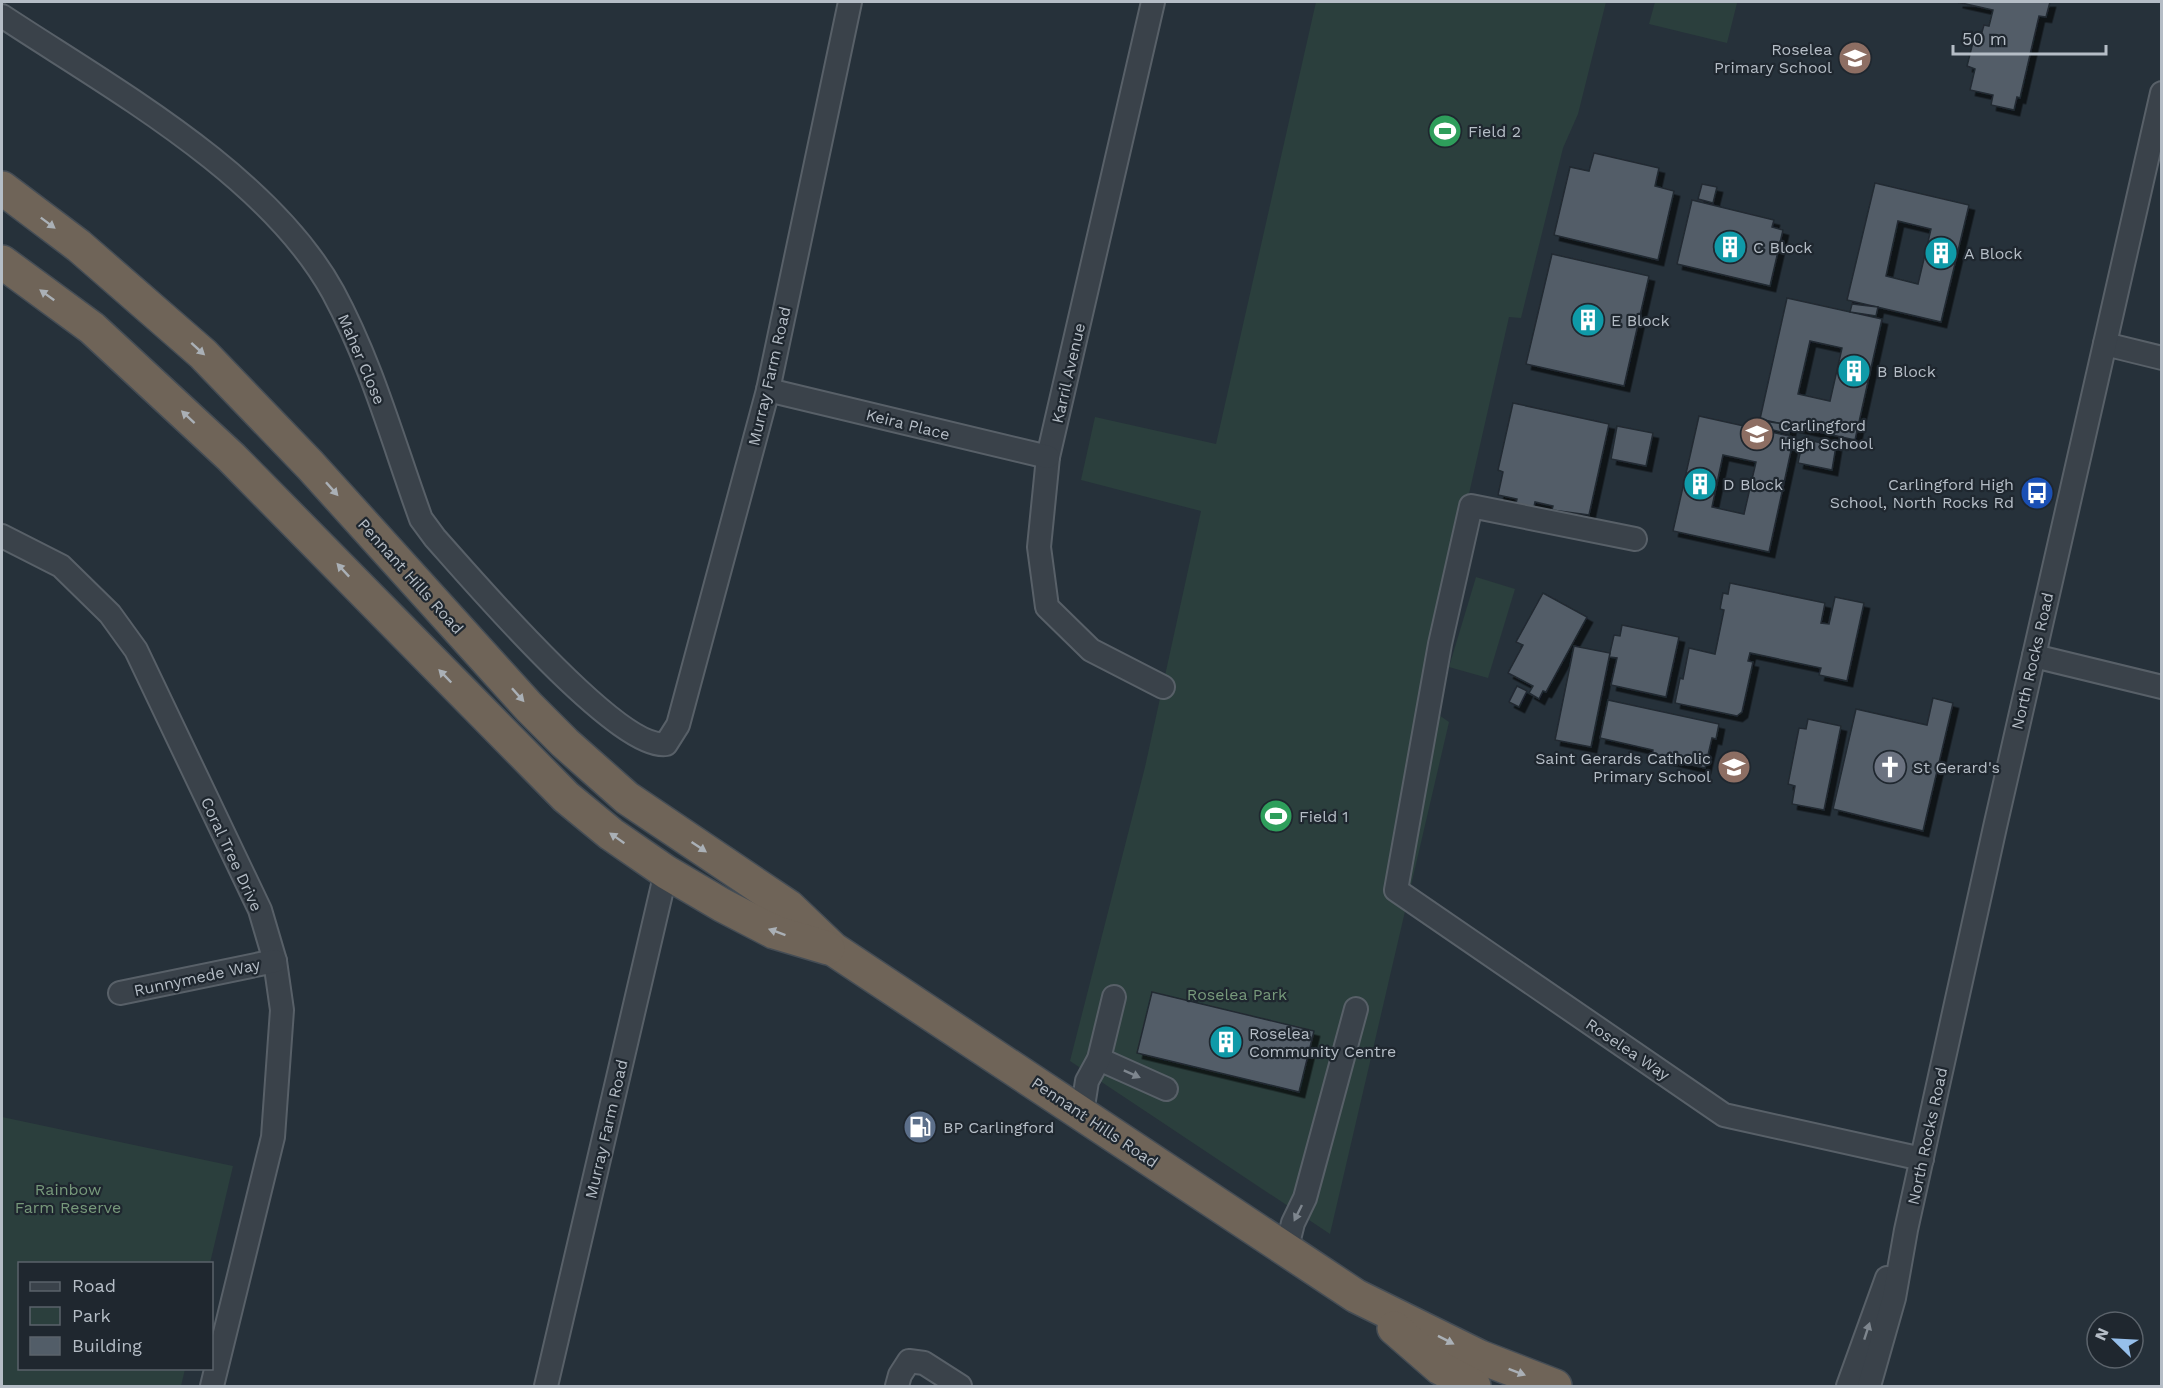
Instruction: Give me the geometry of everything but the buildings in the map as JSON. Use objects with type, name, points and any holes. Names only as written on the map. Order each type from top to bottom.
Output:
[{"type":"highway","name":"Pennant Hills Road","points":[[2,188],[79,246],[203,354],[310,465],[529,707],[565,743],[627,798],[789,907],[833,949],[1356,1296],[1480,1357],[1555,1386]]},
{"type":"highway","name":"Pennant Hills Road","points":[[2,262],[92,328],[231,457],[529,763],[611,834],[666,872],[774,932],[833,949]]},
{"type":"highway","points":[[627,798],[644,829],[665,847],[668,858],[666,872]]},
{"type":"highway","name":"Pennant Hills Road","points":[[1356,1296],[1440,1368],[1474,1386]]},
{"type":"street","name":"Murray Farm Road","points":[[666,744],[678,725],[768,390],[850,2]]},
{"type":"street","name":"Karril Avenue","points":[[1153,2],[1048,457],[1039,547],[1047,607],[1091,650],[1163,687]]},
{"type":"street","name":"Maher Close","points":[[2,15],[188,140],[236,178],[291,233],[332,290],[370,368],[421,519],[435,538],[542,656],[598,707],[644,740],[654,745],[666,744]]},
{"type":"street","name":"North Rocks Road","points":[[1869,1386],[1894,1298],[1906,1230],[2162,93]]},
{"type":"street","points":[[2105,344],[2162,358]]},
{"type":"street","name":"Keira Place","points":[[768,390],[1048,457]]},
{"type":"street","name":"Roselea Way","points":[[1635,539],[1472,506],[1440,644],[1396,890],[1724,1115],[1923,1159]]},
{"type":"street","name":"Coral Tree Drive","points":[[2,536],[61,566],[110,614],[136,650],[260,910],[275,961],[282,1010],[273,1137],[212,1386]]},
{"type":"street","points":[[2034,656],[2162,687]]},
{"type":"street","name":"Murray Farm Road","points":[[546,1386],[666,872]]},
{"type":"street","name":"Runnymede Way","points":[[120,993],[275,961]]},
{"type":"street","points":[[1082,1113],[1087,1081],[1098,1059],[1114,997]]},
{"type":"street","points":[[1286,1251],[1293,1223],[1305,1198],[1356,1009]]},
{"type":"street","points":[[1098,1059],[1166,1089]]},
{"type":"street","name":"North Rocks Road","points":[[1848,1386],[1906,1230]]},
{"type":"street","points":[[897,1386],[909,1361],[924,1363],[960,1386]]},
{"type":"green space","name":"Roselea Park","points":[[1316,2],[1606,2],[1578,114],[1563,148],[1521,318],[1509,317],[1464,516],[1433,711],[1449,722],[1330,1234],[1070,1061],[1145,767],[1201,511],[1081,480],[1095,417],[1216,444]]},
{"type":"green space","points":[[1655,2],[1737,3],[1727,43],[1649,24]]},
{"type":"green space","points":[[1476,577],[1515,589],[1488,678],[1449,667]]},
{"type":"green space","name":"Rainbow Farm Reserve","points":[[2,1117],[233,1166],[210,1262],[18,1262],[18,1370],[185,1370],[181,1386],[2,1386]]},
{"type":"place","name":"Roselea Primary School","points":[[1855,58]]},
{"type":"place","name":"Field 2","points":[[1445,131]]},
{"type":"place","name":"C Block","points":[[1730,247]]},
{"type":"place","name":"A Block","points":[[1941,253]]},
{"type":"place","name":"E Block","points":[[1588,320]]},
{"type":"place","name":"B Block","points":[[1854,371]]},
{"type":"place","name":"Carlingford High School","points":[[1757,434]]},
{"type":"place","name":"D Block","points":[[1700,484]]},
{"type":"place","name":"Carlingford High School, North Rocks Rd","points":[[2037,493]]},
{"type":"place","name":"Saint Gerards Catholic Primary School","points":[[1734,767]]},
{"type":"place","name":"St Gerard's","points":[[1890,767]]},
{"type":"place","name":"Field 1","points":[[1276,816]]},
{"type":"place","name":"Roselea Community Centre","points":[[1226,1042]]},
{"type":"place","name":"BP Carlingford","points":[[920,1127]]}]
